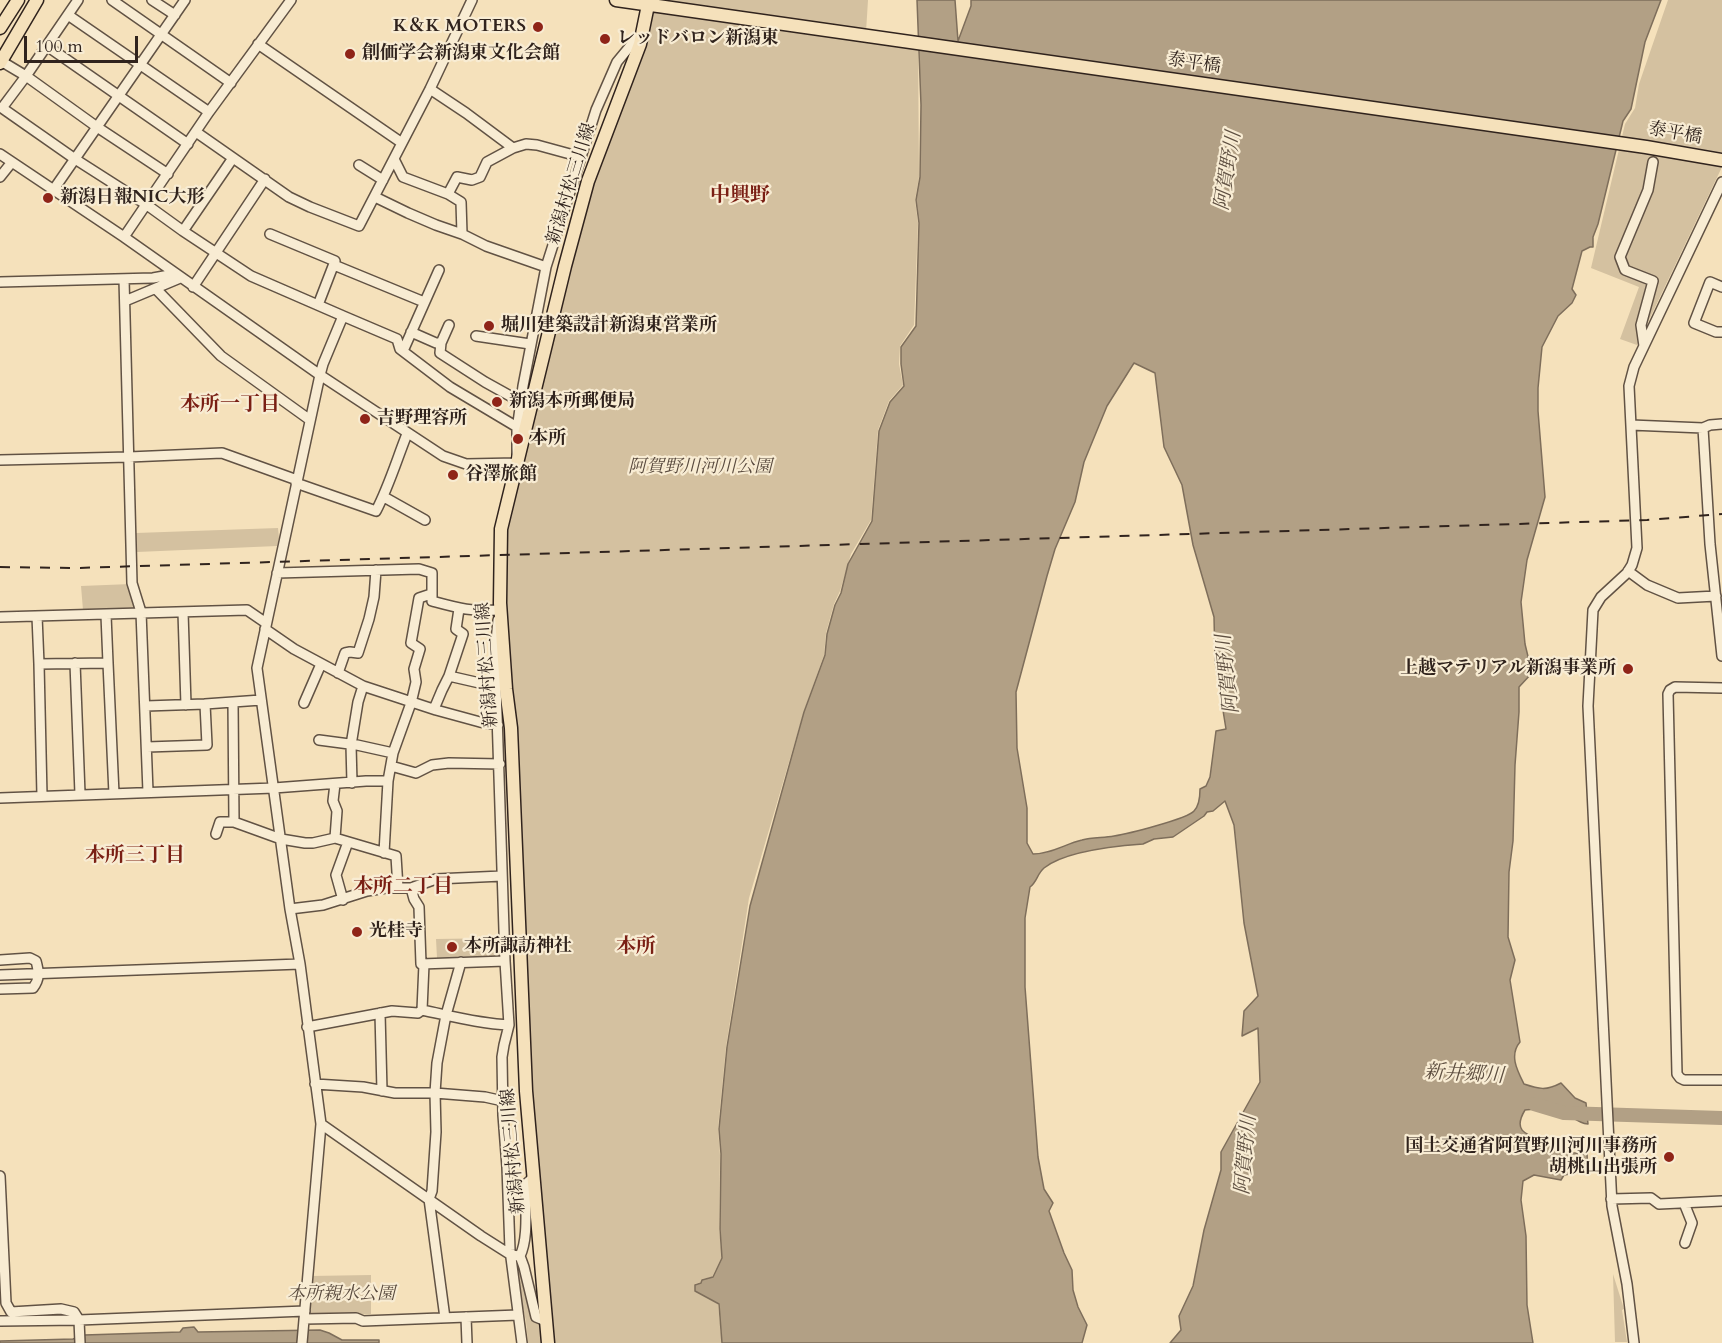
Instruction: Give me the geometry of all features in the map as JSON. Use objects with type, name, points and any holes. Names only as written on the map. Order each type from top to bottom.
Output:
[{"type":"main road","points":[[2,21],[18,0]]},
{"type":"main road","points":[[1,62],[37,0]]},
{"type":"main road","name":"泰平橋","points":[[616,0],[650,2],[663,7],[1623,144],[1721,160]]},
{"type":"main road","name":"新潟村松三川線","points":[[548,1343],[526,1091],[511,728],[500,606],[501,529],[588,181],[642,35],[650,2]]},
{"type":"street","points":[[78,0],[2,108],[251,276],[398,339],[400,349],[450,387],[517,427]]},
{"type":"street","points":[[112,0],[231,82]]},
{"type":"street","points":[[152,0],[175,15]]},
{"type":"street","points":[[54,189],[185,0]]},
{"type":"street","points":[[124,237],[209,112],[291,0]]},
{"type":"street","points":[[196,132],[289,197],[359,226],[430,89],[472,0]]},
{"type":"street","points":[[68,15],[209,112]]},
{"type":"street","points":[[0,154],[124,237],[320,375],[443,456],[466,464],[517,464],[517,427],[530,344],[546,267],[597,110],[617,63],[636,39],[642,35]]},
{"type":"street","points":[[258,44],[402,142]]},
{"type":"street","points":[[47,46],[188,144]]},
{"type":"street","points":[[1,62],[26,76],[168,174]]},
{"type":"street","points":[[430,89],[513,148]]},
{"type":"street","points":[[448,194],[457,177],[472,180],[480,177],[487,162],[513,148],[526,144],[581,156]]},
{"type":"street","points":[[183,231],[233,158]]},
{"type":"street","points":[[393,159],[403,177],[448,194],[461,202],[462,234]]},
{"type":"street","points":[[0,177],[12,162]]},
{"type":"street","points":[[1644,346],[1641,325],[1653,281],[1625,270],[1620,257],[1648,190],[1653,162]]},
{"type":"street","points":[[359,165],[383,180]]},
{"type":"street","points":[[193,286],[265,180]]},
{"type":"street","points":[[1634,1343],[1627,1284],[1611,1199],[1589,742],[1589,672],[1593,610],[1601,597],[1628,571],[1637,548],[1629,386],[1634,367],[1722,182]]},
{"type":"street","points":[[375,197],[417,218],[546,267]]},
{"type":"street","points":[[270,234],[335,261],[318,305]]},
{"type":"street","points":[[334,265],[424,302]]},
{"type":"street","points":[[403,351],[439,270]]},
{"type":"street","points":[[0,282],[177,276]]},
{"type":"street","points":[[125,301],[156,289],[177,276]]},
{"type":"street","points":[[124,279],[132,583],[141,612],[148,792]]},
{"type":"street","points":[[1722,287],[1710,282],[1694,323],[1722,332]]},
{"type":"street","points":[[156,289],[221,356],[310,420]]},
{"type":"street","points":[[302,1343],[321,1124],[257,668],[320,375],[343,316]]},
{"type":"street","points":[[449,325],[441,343],[440,353],[521,402]]},
{"type":"street","points":[[411,332],[441,343]]},
{"type":"street","points":[[476,336],[530,344]]},
{"type":"street","points":[[1707,427],[1722,417]]},
{"type":"street","points":[[1631,425],[1707,427],[1722,424]]},
{"type":"street","points":[[1707,427],[1710,544],[1722,656]]},
{"type":"street","points":[[0,460],[222,453],[376,511],[384,497],[408,434]]},
{"type":"street","points":[[384,497],[425,520]]},
{"type":"street","points":[[277,573],[419,569],[432,573],[432,601],[476,612],[500,606],[495,636],[505,961],[510,1026],[502,1057],[503,1101],[522,1343]]},
{"type":"street","points":[[338,673],[345,653],[358,653],[374,597],[376,570]]},
{"type":"street","points":[[1628,571],[1647,585],[1678,598],[1716,596]]},
{"type":"street","points":[[384,853],[388,782],[393,753],[417,681],[414,669],[420,649],[411,643],[413,627],[419,598],[431,594]]},
{"type":"street","points":[[434,709],[449,676],[463,634],[456,629],[459,609]]},
{"type":"street","points":[[0,617],[247,610],[294,649],[363,686],[434,709],[498,725]]},
{"type":"street","points":[[183,612],[186,705]]},
{"type":"street","points":[[106,615],[114,794]]},
{"type":"street","points":[[37,616],[42,796]]},
{"type":"street","points":[[75,663],[80,794]]},
{"type":"street","points":[[39,664],[108,663]]},
{"type":"street","points":[[304,703],[321,664]]},
{"type":"street","points":[[449,676],[497,687]]},
{"type":"street","points":[[352,783],[351,745],[363,686]]},
{"type":"street","points":[[1722,688],[1675,687],[1668,694],[1677,1074],[1684,1080],[1722,1080]]},
{"type":"street","points":[[146,706],[261,700]]},
{"type":"street","points":[[232,702],[234,822]]},
{"type":"street","points":[[147,747],[207,745],[205,704]]},
{"type":"street","points":[[318,740],[393,753]]},
{"type":"street","points":[[391,766],[416,773],[432,765],[449,763],[500,764]]},
{"type":"street","points":[[0,798],[233,790],[366,781],[388,782]]},
{"type":"street","points":[[335,784],[333,801],[337,811],[335,838]]},
{"type":"street","points":[[216,834],[220,822],[234,822],[280,839],[313,843],[335,838],[396,856],[398,888]]},
{"type":"street","points":[[344,900],[336,875],[348,842]]},
{"type":"street","points":[[290,909],[344,900],[367,891],[411,888],[436,879],[502,876]]},
{"type":"street","points":[[411,888],[419,907],[421,964],[505,961]]},
{"type":"street","points":[[0,960],[30,958],[36,961],[39,973],[33,988],[0,989]]},
{"type":"street","points":[[445,1318],[429,1199],[432,1191],[436,1132],[437,1062],[446,1015],[461,962]]},
{"type":"street","points":[[0,975],[300,964]]},
{"type":"street","points":[[422,1010],[424,964]]},
{"type":"street","points":[[308,1027],[392,1011],[418,1013],[422,1010],[480,1023],[510,1026]]},
{"type":"street","points":[[380,1013],[382,1091]]},
{"type":"street","points":[[315,1084],[363,1087],[395,1093],[485,1097],[503,1101]]},
{"type":"street","points":[[321,1124],[516,1256],[524,1268],[537,1317],[546,1321]]},
{"type":"street","points":[[0,1176],[6,1303],[11,1312],[61,1309],[74,1312],[79,1320],[80,1343]]},
{"type":"street","points":[[516,1256],[522,1251],[526,1184],[534,1177]]},
{"type":"street","points":[[1611,1199],[1651,1198],[1659,1204],[1722,1202]]},
{"type":"street","points":[[1684,1203],[1692,1223],[1685,1243]]},
{"type":"street","points":[[0,1321],[304,1315],[356,1318],[363,1321],[518,1315]]},
{"type":"street","points":[[466,1317],[467,1343]]},
{"type":"green space","name":"阿賀野川河川公園","points":[[660,0],[868,0],[866,32],[918,40],[919,177],[915,200],[918,223],[914,325],[900,346],[899,364],[903,385],[889,401],[878,430],[871,520],[851,554],[834,604],[826,633],[824,655],[804,711],[749,898],[726,1047],[718,1128],[719,1229],[722,1257],[712,1277],[702,1279],[701,1282],[695,1284],[695,1291],[718,1304],[722,1343],[551,1343],[528,1064],[503,616],[505,531],[559,307],[593,180],[651,19]]},
{"type":"green space","points":[[1668,0],[1722,0],[1722,167],[1637,345],[1620,339],[1639,287],[1591,268],[1625,124],[1635,108],[1639,84]]},
{"type":"green space","points":[[278,528],[277,546],[137,552],[136,533]]},
{"type":"green space","points":[[131,584],[137,605],[134,609],[83,610],[81,586]]},
{"type":"green space","points":[[502,938],[502,957],[437,958],[436,939]]},
{"type":"green space","points":[[525,1273],[534,1318],[542,1327],[544,1343],[528,1343],[526,1321],[515,1274]]},
{"type":"green space","points":[[1613,1274],[1624,1309],[1622,1310],[1627,1342],[1615,1342]]},
{"type":"green space","name":"本所親水公園","points":[[371,1275],[371,1314],[309,1315],[311,1276]]},
{"type":"water","name":"阿賀野川","points":[[917,0],[955,0],[958,41],[971,6],[971,0],[1661,0],[1645,42],[1631,109],[1623,121],[1593,237],[1593,247],[1582,251],[1572,289],[1576,295],[1572,303],[1558,316],[1542,347],[1538,388],[1545,497],[1527,560],[1521,602],[1525,644],[1532,673],[1519,687],[1513,841],[1509,872],[1508,937],[1515,960],[1510,980],[1520,1042],[1515,1057],[1524,1084],[1542,1088],[1561,1083],[1575,1098],[1586,1103],[1588,1124],[1579,1122],[1560,1110],[1545,1108],[1525,1110],[1520,1125],[1530,1136],[1562,1150],[1587,1154],[1588,1171],[1564,1175],[1561,1180],[1534,1175],[1523,1181],[1521,1200],[1526,1236],[1527,1305],[1533,1343],[1170,1343],[1181,1330],[1179,1316],[1193,1286],[1204,1230],[1221,1170],[1221,1152],[1260,1082],[1258,1028],[1242,1036],[1244,1011],[1258,996],[1244,923],[1234,825],[1225,801],[1173,837],[1154,839],[1143,844],[1091,850],[1053,862],[1042,870],[1030,887],[1025,918],[1025,987],[1038,1157],[1044,1189],[1053,1203],[1049,1211],[1072,1270],[1073,1290],[1087,1325],[1082,1343],[722,1343],[719,1304],[695,1291],[695,1285],[713,1277],[722,1258],[719,1129],[727,1047],[750,906],[804,712],[825,655],[827,634],[835,605],[841,593],[848,564],[872,521],[879,431],[890,402],[904,386],[901,347],[916,326],[919,223],[916,200],[920,177],[921,105]],"holes":[[[1134,363],[1155,373],[1164,447],[1182,485],[1193,545],[1214,617],[1215,661],[1226,729],[1216,731],[1210,777],[1206,786],[1200,789],[1199,801],[1194,811],[1169,822],[1143,829],[1114,836],[1086,839],[1033,854],[1027,843],[1027,808],[1017,748],[1016,692],[1055,549],[1075,502],[1084,462],[1107,406]]]},
{"type":"water","points":[[194,1327],[198,1332],[320,1330],[342,1340],[379,1340],[379,1343],[0,1343],[0,1341],[73,1339],[84,1335],[180,1332],[183,1328]]},
{"type":"waterway","name":"新井郷川","points":[[1534,1104],[1564,1113],[1722,1118]]},
{"type":"railway","points":[[0,567],[76,568],[1647,520],[1722,514]]},
{"type":"place","name":"K＆K MOTERS","points":[[538,27]]},
{"type":"place","name":"レッドバロン新潟東","points":[[605,39]]},
{"type":"place","name":"創価学会新潟東文化会館","points":[[350,54]]},
{"type":"place","name":"新潟日報NIC大形","points":[[48,198]]},
{"type":"place","name":"堀川建築設計新潟東営業所","points":[[489,326]]},
{"type":"place","name":"新潟本所郵便局","points":[[497,402]]},
{"type":"place","name":"吉野理容所","points":[[365,419]]},
{"type":"place","name":"本所","points":[[518,439]]},
{"type":"place","name":"谷澤旅館","points":[[453,475]]},
{"type":"place","name":"上越マテリアル新潟事業所","points":[[1628,669]]},
{"type":"place","name":"光桂寺","points":[[357,932]]},
{"type":"place","name":"本所諏訪神社","points":[[452,947]]},
{"type":"place","name":"国土交通省阿賀野川河川事務所 胡桃山出張所","points":[[1669,1157]]},
{"type":"district","name":"中興野","points":[[740,196]]},
{"type":"district","name":"本所一丁目","points":[[230,405]]},
{"type":"district","name":"本所三丁目","points":[[135,856]]},
{"type":"district","name":"本所二丁目","points":[[403,887]]},
{"type":"district","name":"本所","points":[[636,947]]}]
